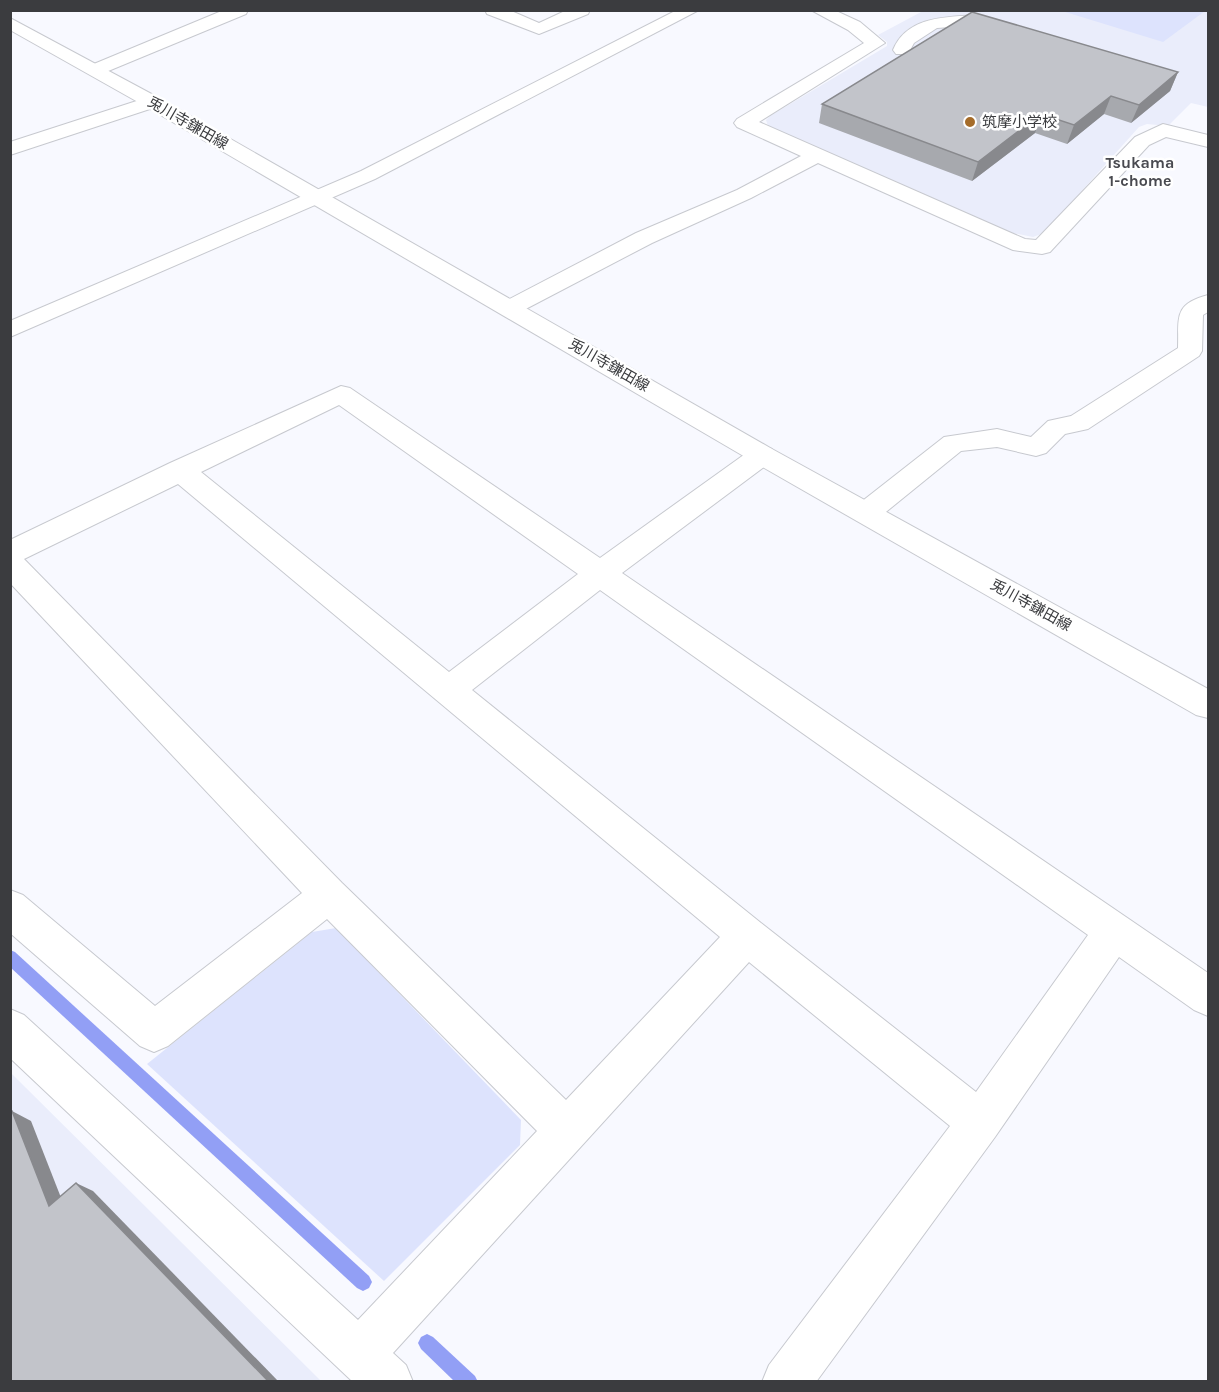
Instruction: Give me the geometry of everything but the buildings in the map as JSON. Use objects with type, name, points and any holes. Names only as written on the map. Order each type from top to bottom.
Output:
[{"type":"street","points":[[95,70],[240,10]]},
{"type":"street","points":[[493,10],[539,29],[582,10]]},
{"type":"street","points":[[10,330],[402,159],[515,98],[691,10]]},
{"type":"street","points":[[819,10],[854,26],[876,43],[744,123],[1021,245],[1042,247],[1142,141],[1163,130],[1209,141]]},
{"type":"street","points":[[902,50],[906,40],[933,23],[985,15],[1018,32]]},
{"type":"street","name":"兎川寺鎌田線","points":[[10,24],[152,102],[762,455],[1209,705]]},
{"type":"street","points":[[10,148],[152,102]]},
{"type":"street","points":[[510,308],[644,238],[744,194],[816,156]]},
{"type":"street","points":[[866,513],[954,443],[997,438],[1036,447],[1057,427],[1079,423],[1190,351],[1191,312],[1209,302]]},
{"type":"street","points":[[10,553],[341,394],[1209,996]]},
{"type":"street","points":[[450,689],[600,574],[762,455]]},
{"type":"street","points":[[180,470],[450,689],[747,936],[980,1122]]},
{"type":"street","points":[[10,563],[329,895],[567,1131]]},
{"type":"street","points":[[10,908],[154,1032],[329,895]]},
{"type":"street","points":[[786,1382],[980,1122],[1114,931]]},
{"type":"street","points":[[10,1029],[374,1367],[567,1131],[747,936]]},
{"type":"shaded area","name":"筑摩小学校","points":[[917,11],[1208,11],[1208,107],[1191,103],[1168,126],[1147,124],[1139,127],[1044,233],[1033,237],[1008,232],[768,126],[766,120],[770,116],[887,46],[887,42],[878,35],[921,12]]},
{"type":"shaded area","points":[[1062,11],[1205,11],[1163,42]]},
{"type":"shaded area","points":[[336,928],[521,1120],[520,1145],[384,1281],[147,1064],[312,932]]},
{"type":"shaded area","points":[[11,1073],[321,1381],[11,1381]]},
{"type":"waterway","points":[[10,957],[363,1282]]},
{"type":"waterway","points":[[427,1343],[469,1382]]},
{"type":"place","name":"筑摩小学校","points":[[970,122]]},
{"type":"district","name":"Tsukama 1-chome","points":[[1140,171]]}]
